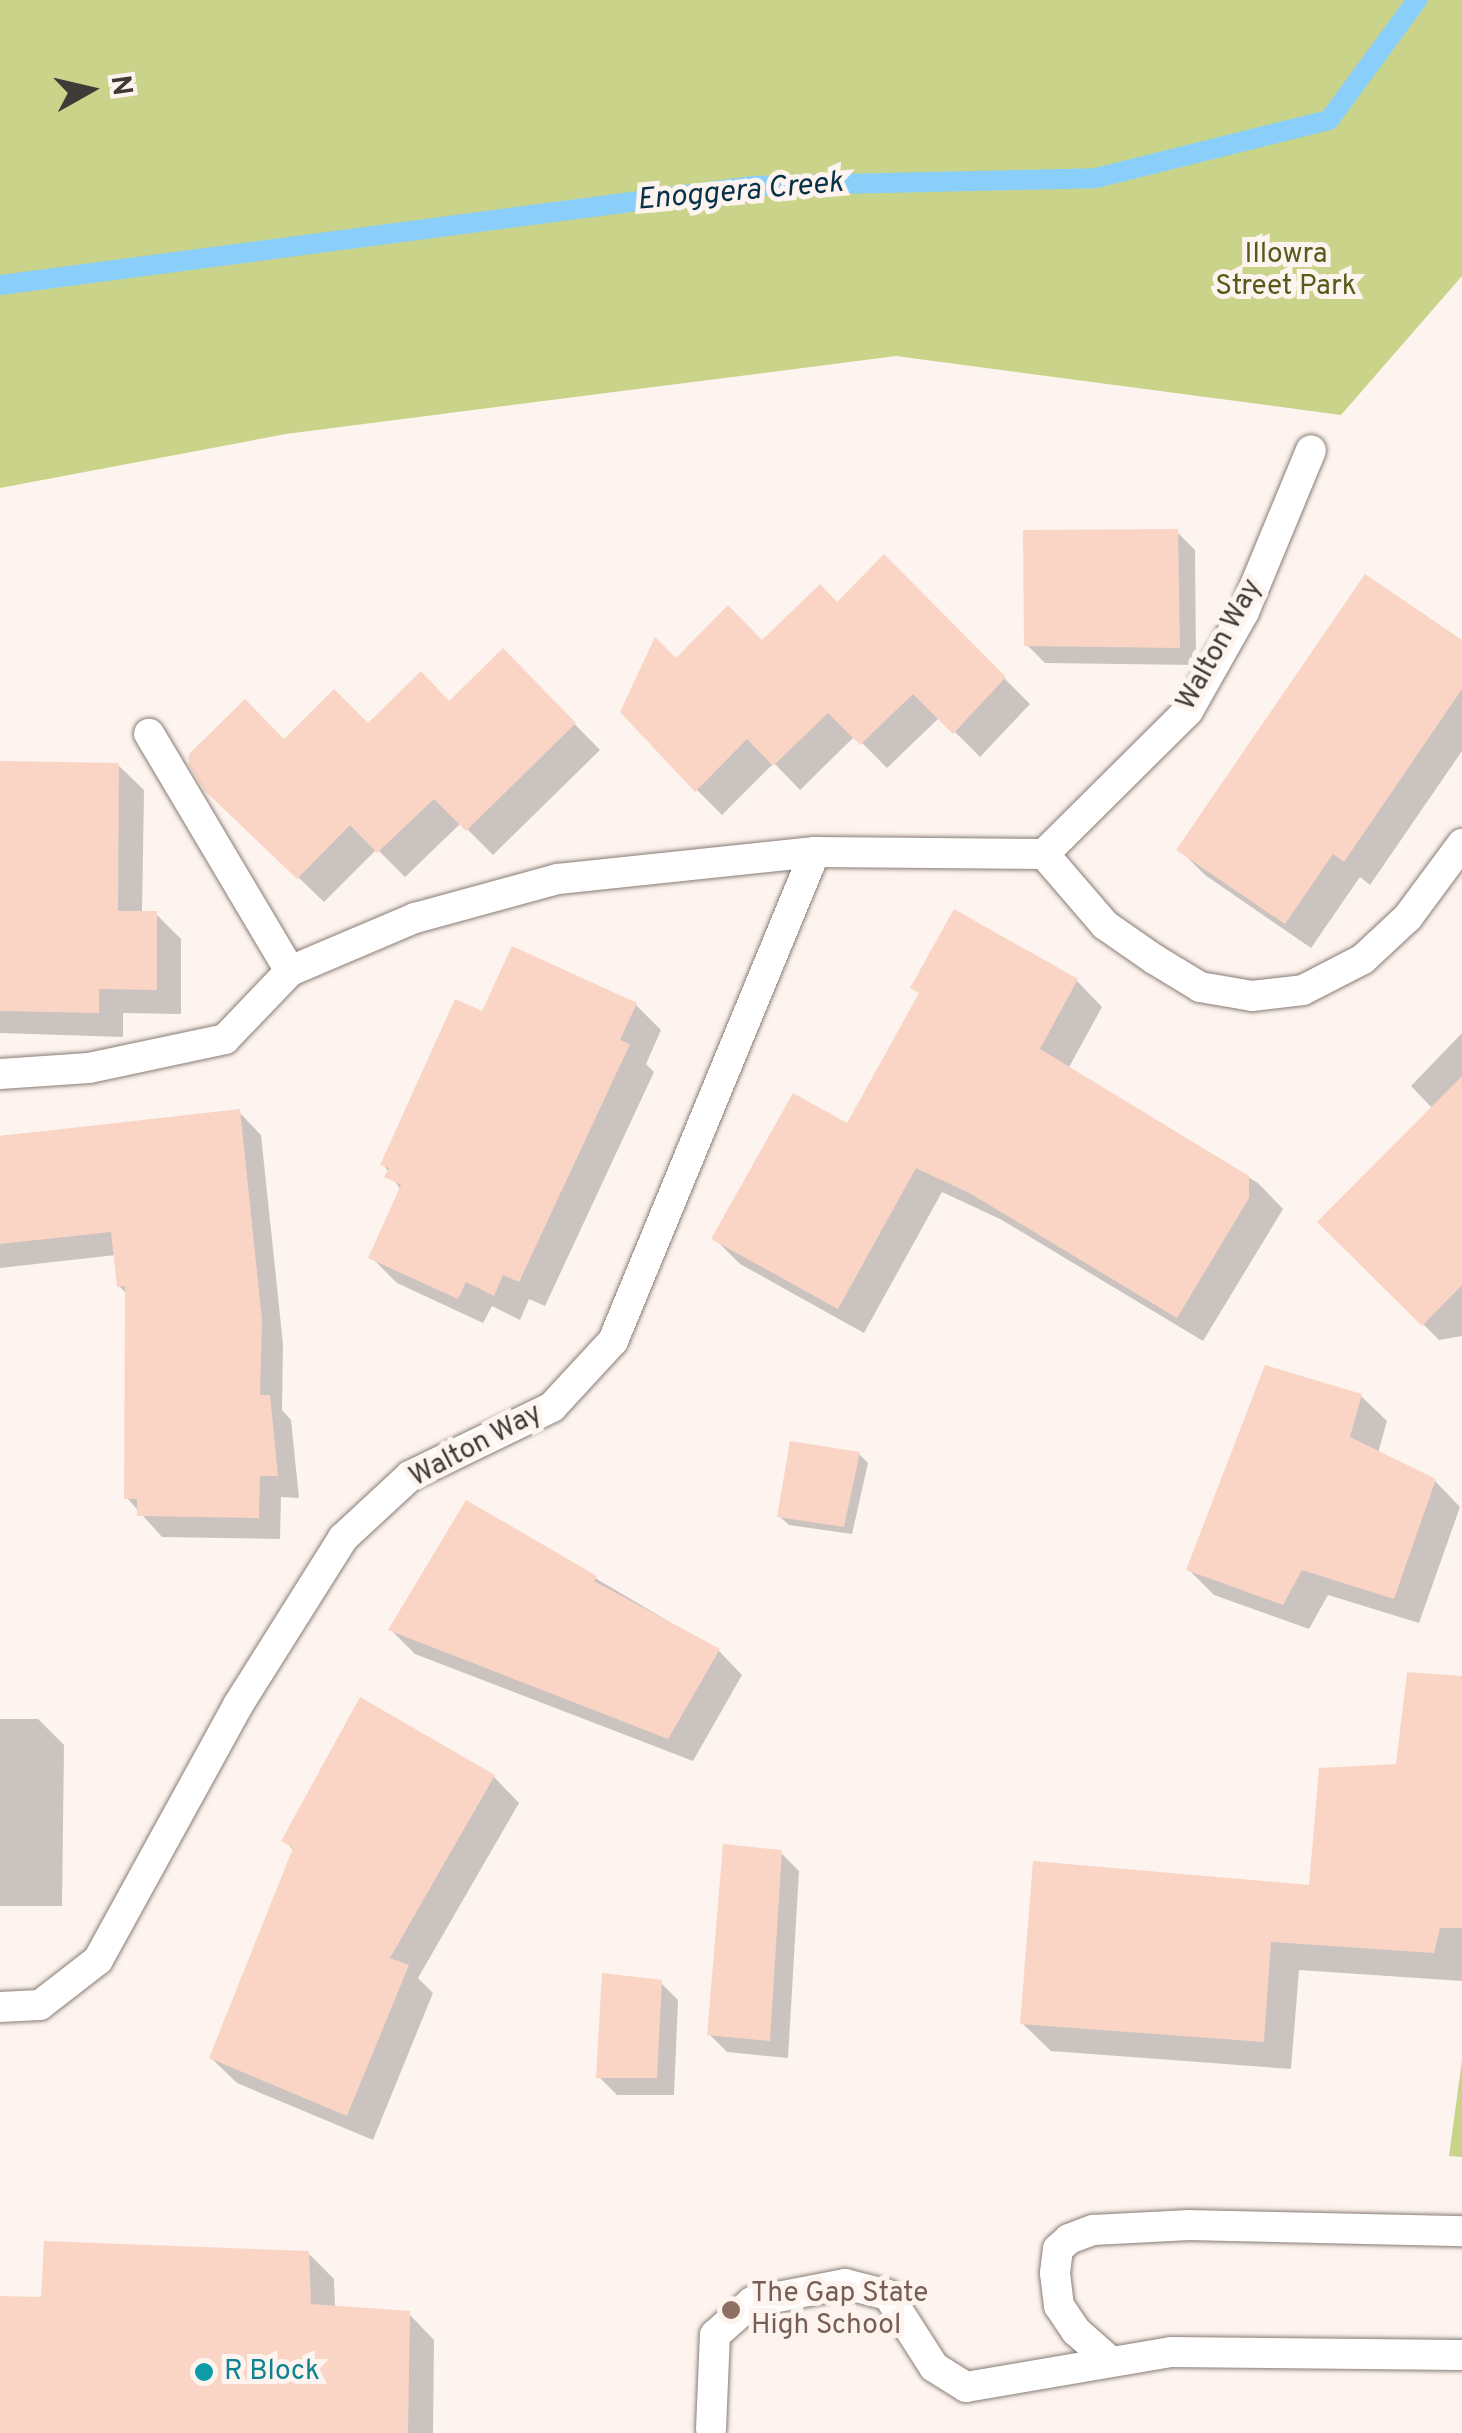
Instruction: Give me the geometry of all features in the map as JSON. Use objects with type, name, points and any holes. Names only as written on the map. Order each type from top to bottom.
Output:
[{"type":"lane","name":"Walton Way","points":[[1044,854],[1188,711],[1244,612],[1312,450]]},
{"type":"lane","points":[[148,734],[290,971]]},
{"type":"lane","points":[[0,1074],[90,1068],[225,1039],[290,971],[414,918],[558,878],[816,852],[1044,854],[1106,925],[1200,987],[1252,996],[1303,990],[1363,959],[1408,917],[1462,844]]},
{"type":"lane","name":"Walton Way","points":[[0,2007],[40,2005],[98,1960],[238,1706],[343,1538],[410,1476],[552,1406],[612,1341],[816,852]]},
{"type":"lane","points":[[1110,2361],[1076,2331],[1060,2306],[1055,2273],[1058,2250],[1068,2238],[1093,2230],[1190,2225],[1462,2231]]},
{"type":"lane","points":[[711,2429],[715,2335],[752,2302],[786,2291],[845,2284],[888,2295],[934,2367],[966,2387],[1110,2361],[1273,2349],[1462,2355]]},
{"type":"green space","name":"Illowra Street Park","points":[[0,0],[1462,0],[1462,276],[1341,415],[896,356],[286,434],[0,488]]},
{"type":"green space","points":[[1462,2060],[1462,2157],[1449,2156]]},
{"type":"building","points":[[1178,529],[1180,648],[1024,646],[1023,530]]},
{"type":"building","points":[[884,554],[1006,677],[953,734],[913,694],[860,745],[828,713],[773,766],[747,739],[695,792],[620,712],[655,637],[676,658],[728,605],[762,640],[820,584],[837,602]]},
{"type":"building","points":[[1365,574],[1462,640],[1462,689],[1344,862],[1333,854],[1285,924],[1176,850]]},
{"type":"building","points":[[503,648],[576,723],[466,831],[434,799],[377,853],[350,825],[297,879],[205,791],[189,765],[189,754],[245,699],[284,739],[334,689],[368,723],[421,671],[449,701]]},
{"type":"building","points":[[0,761],[119,763],[118,911],[157,911],[157,990],[99,989],[99,1013],[0,1011]]},
{"type":"building","points":[[954,909],[1078,979],[1040,1049],[1249,1176],[1249,1198],[1177,1318],[971,1194],[916,1168],[838,1309],[711,1239],[793,1093],[847,1123],[919,993],[910,988]]},
{"type":"building","points":[[512,946],[637,1003],[620,1040],[630,1044],[519,1282],[503,1275],[494,1296],[466,1282],[458,1299],[368,1258],[401,1185],[384,1177],[389,1168],[380,1165],[455,999],[482,1011]]},
{"type":"building","points":[[1462,1076],[1462,1285],[1422,1326],[1317,1222]]},
{"type":"building","points":[[240,1109],[262,1320],[260,1395],[270,1395],[278,1476],[260,1476],[259,1518],[137,1516],[137,1499],[124,1499],[125,1286],[117,1287],[111,1232],[0,1244],[0,1136]]},
{"type":"building","points":[[1265,1365],[1362,1394],[1350,1437],[1436,1479],[1394,1599],[1302,1570],[1283,1605],[1186,1570]]},
{"type":"building","points":[[790,1441],[860,1452],[844,1527],[777,1517]]},
{"type":"building","points":[[466,1500],[597,1576],[594,1581],[720,1649],[668,1739],[388,1630]]},
{"type":"building","points":[[1407,1672],[1462,1676],[1462,1928],[1440,1928],[1434,1953],[1271,1942],[1264,2042],[1020,2024],[1033,1861],[1309,1885],[1319,1768],[1396,1764]]},
{"type":"building","points":[[360,1697],[495,1775],[390,1958],[409,1965],[347,2116],[209,2058],[293,1848],[281,1841]]},
{"type":"building","points":[[723,1844],[782,1850],[770,2041],[707,2035]]},
{"type":"building","points":[[602,1973],[662,1980],[657,2078],[596,2078]]},
{"type":"building","name":"R Block","points":[[44,2241],[309,2251],[311,2304],[410,2311],[408,2433],[0,2433],[0,2296],[41,2297]]},
{"type":"waterway","name":"Enoggera Creek","points":[[0,285],[752,186],[1096,178],[1329,120],[1417,0]]},
{"type":"place","name":"The Gap State High School","points":[[731,2310]]},
{"type":"place","name":"R Block","points":[[204,2372]]}]
